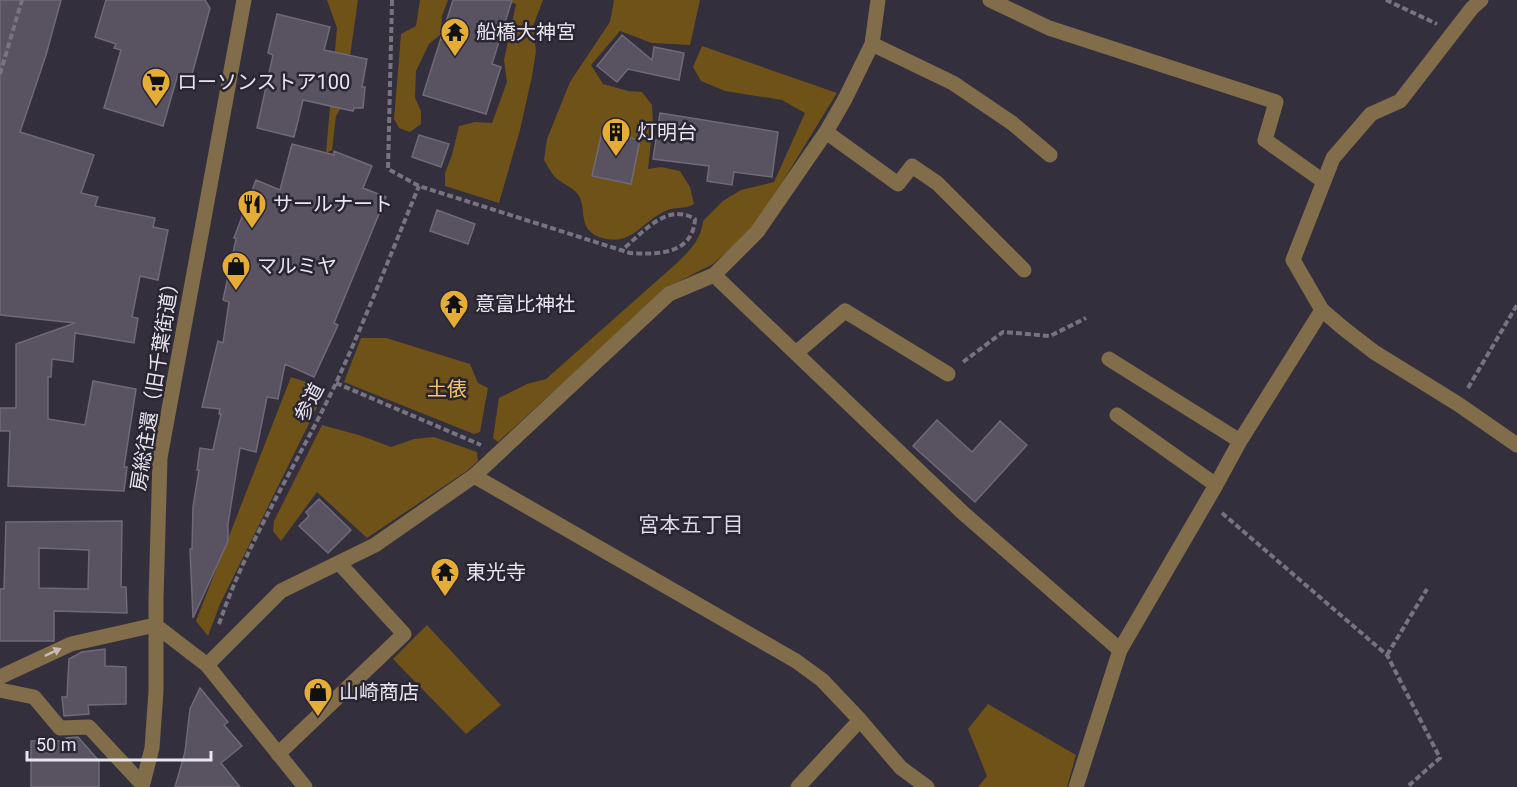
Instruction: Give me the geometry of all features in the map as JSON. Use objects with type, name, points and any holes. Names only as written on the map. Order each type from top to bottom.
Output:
[{"type":"street","name":"房総往還（旧千葉街道）","points":[[142,785],[152,748],[156,691],[155,625],[160,458],[244,0]]},
{"type":"street","points":[[207,665],[281,591],[375,545],[474,476],[669,294],[714,275],[757,232],[826,132],[872,44],[878,0]]},
{"type":"street","points":[[990,0],[1049,28],[1276,102],[1265,140],[1323,181]]},
{"type":"street","points":[[1481,0],[1400,100],[1371,114],[1333,158],[1293,260],[1322,310],[1374,352],[1458,404],[1517,445]]},
{"type":"street","points":[[872,44],[953,83],[1012,123],[1050,155]]},
{"type":"street","points":[[826,132],[898,184],[912,166],[937,183],[1024,270]]},
{"type":"street","points":[[714,275],[962,512],[1120,650]]},
{"type":"street","points":[[1076,787],[1120,650],[1240,441],[1322,310]]},
{"type":"street","points":[[796,353],[845,311],[948,374]]},
{"type":"street","points":[[1109,359],[1240,441]]},
{"type":"street","points":[[1117,415],[1216,485]]},
{"type":"street","points":[[474,476],[796,661],[822,680],[901,768],[927,787]]},
{"type":"street","points":[[278,754],[404,634],[339,563]]},
{"type":"street","points":[[0,677],[70,644],[155,625],[207,665],[305,787]]},
{"type":"street","points":[[0,690],[34,697],[60,728],[89,728],[142,785]]},
{"type":"street","points":[[798,787],[860,720]]},
{"type":"path","points":[[0,74],[22,0]]},
{"type":"path","points":[[392,0],[388,169],[419,186],[630,253],[656,254],[676,248],[688,241],[694,230],[695,219],[687,214],[672,213],[663,216],[622,250]]},
{"type":"path","points":[[1386,0],[1454,32]]},
{"type":"path","name":"参道","points":[[217,629],[225,606],[264,523],[336,383],[419,186]]},
{"type":"path","points":[[1458,404],[1517,305]]},
{"type":"path","points":[[948,374],[1003,332],[1050,336],[1086,318]]},
{"type":"path","points":[[336,383],[476,444],[486,446]]},
{"type":"path","points":[[1207,501],[1387,655],[1440,758],[1407,787]]},
{"type":"path","points":[[1387,655],[1427,589]]},
{"type":"green space","points":[[327,0],[358,0],[343,105],[336,116],[332,150],[326,153],[337,28]]},
{"type":"green space","points":[[420,0],[448,0],[442,16],[441,34],[429,44],[416,71],[415,98],[421,111],[421,124],[410,132],[399,128],[394,119],[401,34],[416,26]]},
{"type":"green space","points":[[504,0],[543,0],[533,26],[536,51],[532,76],[520,130],[499,203],[445,186],[445,173],[459,126],[475,122],[492,123],[507,82],[504,60],[516,4]]},
{"type":"green space","points":[[614,0],[700,0],[690,45],[652,43],[620,31],[591,65],[603,84],[628,91],[642,92],[652,105],[653,123],[648,169],[661,167],[680,171],[690,187],[694,204],[667,210],[635,233],[612,240],[599,237],[589,231],[579,196],[554,176],[544,160],[547,139],[570,82],[610,22]]},
{"type":"green space","points":[[702,46],[837,93],[754,228],[713,264],[668,287],[498,442],[493,438],[499,398],[527,384],[546,379],[682,258],[697,239],[703,221],[723,201],[741,190],[774,182],[805,113],[782,100],[725,91],[701,81],[693,67]]},
{"type":"green space","name":"土俵","points":[[361,338],[386,338],[470,364],[478,383],[488,388],[480,432],[474,434],[344,382]]},
{"type":"green space","points":[[291,377],[316,385],[324,393],[220,604],[208,636],[196,621]]},
{"type":"green space","points":[[322,425],[391,447],[414,439],[434,437],[477,452],[478,461],[367,538],[317,492],[281,541],[273,531],[274,521]]},
{"type":"green space","points":[[427,625],[501,705],[466,734],[393,659]]},
{"type":"green space","points":[[988,704],[1076,755],[1067,787],[978,787],[987,776],[968,729]]},
{"type":"building","points":[[0,0],[61,0],[46,55],[20,132],[94,155],[81,193],[98,197],[95,206],[155,218],[153,227],[168,230],[158,280],[140,276],[132,317],[138,318],[134,343],[75,333],[73,362],[52,359],[51,377],[48,377],[48,419],[85,425],[93,381],[136,389],[124,467],[127,467],[124,491],[8,486],[10,431],[0,431],[0,408],[16,408],[16,344],[75,323],[0,315]]},
{"type":"building","points":[[106,0],[205,0],[210,8],[191,78],[178,74],[163,126],[104,108],[121,50],[114,48],[116,44],[95,37]]},
{"type":"building","name":"船橋大神宮","points":[[453,0],[512,0],[492,64],[501,67],[486,114],[423,95]]},
{"type":"building","points":[[277,14],[330,27],[324,50],[367,59],[362,87],[365,87],[363,108],[354,108],[353,111],[303,100],[294,137],[257,128],[273,55],[268,53]]},
{"type":"building","points":[[622,35],[652,60],[654,47],[684,53],[679,80],[628,69],[617,82],[597,66]]},
{"type":"building","points":[[660,113],[778,132],[772,177],[734,172],[732,185],[707,181],[709,166],[653,159]]},
{"type":"building","name":"灯明台","points":[[602,132],[640,140],[631,184],[592,176]]},
{"type":"building","points":[[419,135],[449,144],[441,167],[412,157]]},
{"type":"building","points":[[292,144],[334,155],[334,151],[372,166],[363,188],[386,197],[334,323],[338,325],[314,377],[285,364],[278,399],[267,397],[256,452],[240,448],[228,524],[228,541],[193,618],[190,549],[192,549],[193,507],[200,448],[213,450],[221,414],[219,414],[220,409],[202,407],[218,341],[223,343],[229,302],[223,300],[236,239],[234,238],[256,180],[280,190]]},
{"type":"building","points":[[437,210],[475,224],[468,244],[430,231]]},
{"type":"building","points":[[937,420],[972,452],[1000,421],[1027,445],[975,502],[913,446]]},
{"type":"building","points":[[319,499],[351,530],[328,553],[299,526],[309,516],[306,512]]},
{"type":"building","points":[[122,521],[121,587],[126,587],[127,613],[54,611],[54,641],[0,641],[0,589],[4,589],[6,522]],"holes":[[[39,548],[89,550],[88,589],[39,588]]]},
{"type":"building","points":[[105,649],[105,666],[126,667],[126,704],[88,705],[89,714],[64,716],[62,697],[67,697],[69,659],[82,652]]},
{"type":"building","points":[[200,688],[228,722],[224,725],[242,746],[221,763],[240,787],[175,787],[185,752],[190,709]]},
{"type":"building","points":[[78,737],[99,761],[99,787],[31,787],[31,741],[66,741],[66,738]]},
{"type":"place","name":"船橋大神宮","points":[[455,58]]},
{"type":"place","name":"ローソンストア100","points":[[156,108]]},
{"type":"place","name":"灯明台","points":[[616,158]]},
{"type":"place","name":"サールナート","points":[[252,230]]},
{"type":"place","name":"マルミヤ","points":[[236,292]]},
{"type":"place","name":"意富比神社","points":[[454,330]]},
{"type":"place","name":"東光寺","points":[[445,598]]},
{"type":"place","name":"山崎商店","points":[[318,718]]},
{"type":"district","name":"宮本五丁目","points":[[691,525]]}]
